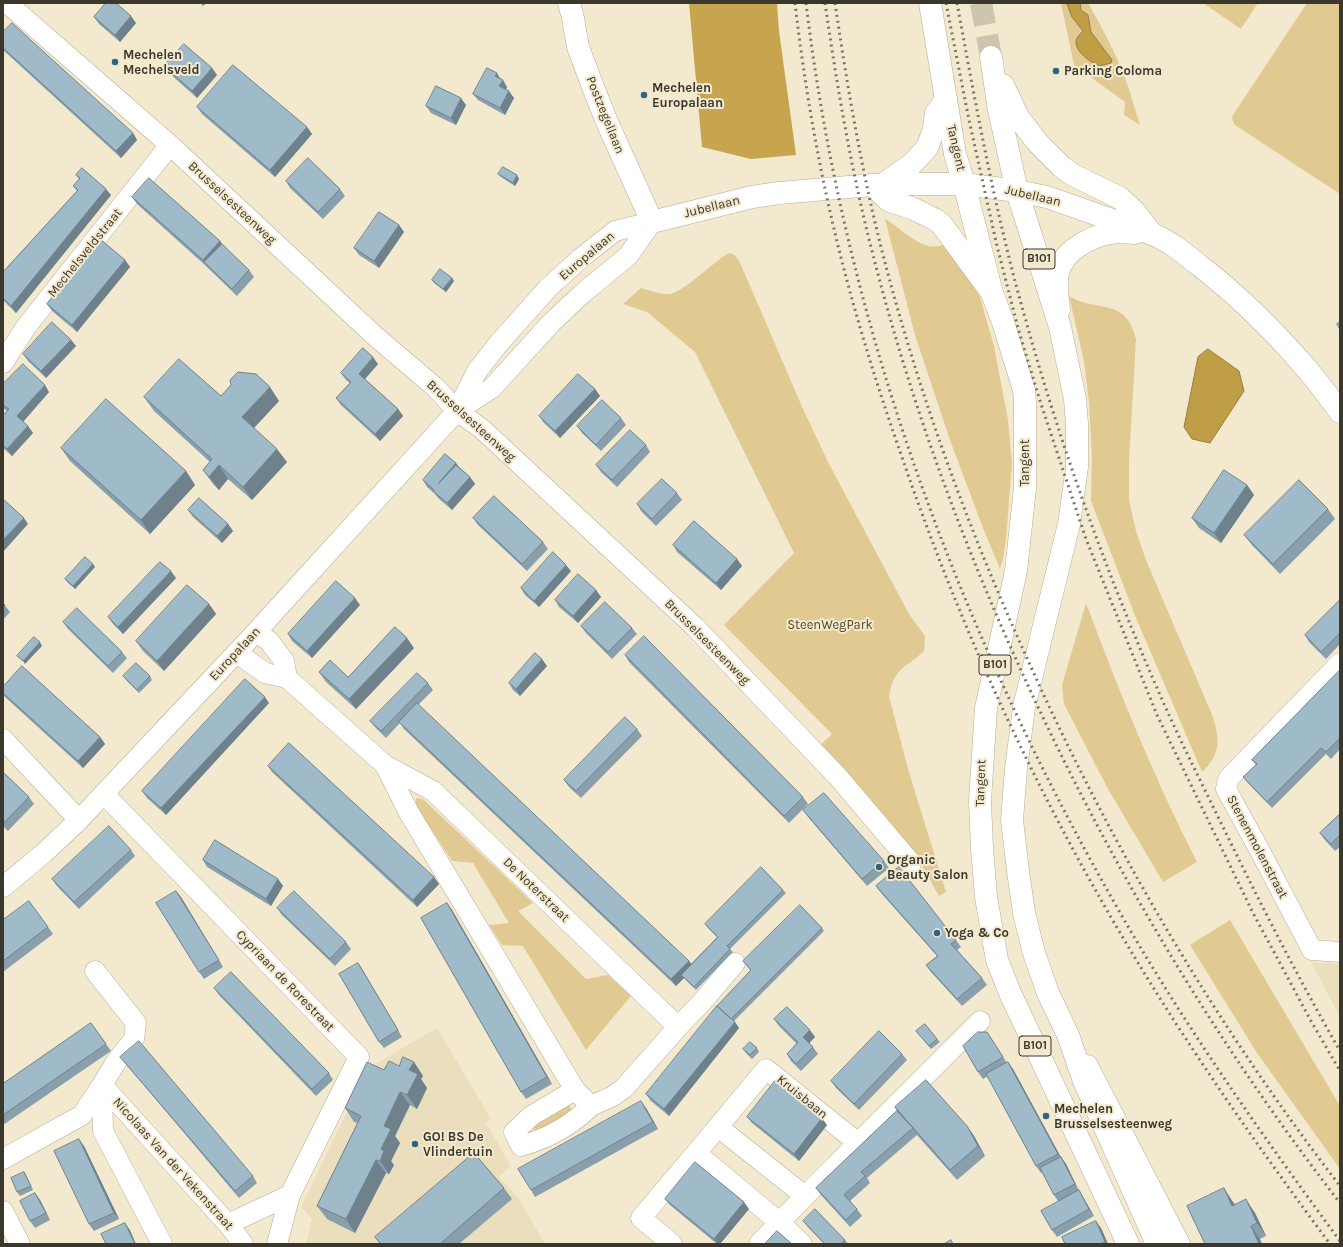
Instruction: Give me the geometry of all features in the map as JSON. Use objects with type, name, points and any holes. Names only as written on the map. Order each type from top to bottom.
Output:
[{"type":"main road","name":"Postzegellaan","points":[[568,3],[573,18],[578,47],[593,87],[652,222]]},
{"type":"main road","name":"Tangent","points":[[930,3],[955,154],[992,293],[1003,322],[1024,390],[1025,402],[1025,488],[1016,571],[986,708],[982,754],[980,800],[986,897],[997,960],[1010,993],[1128,1244]]},
{"type":"main road","name":"B101","points":[[1156,236],[1120,198],[1073,175],[1062,167],[1037,142],[1018,117],[991,59],[999,110],[1017,191],[1060,327],[1075,399],[1077,424],[1077,467],[1069,524],[1024,707],[1016,769],[1012,820],[1024,913],[1034,953],[1048,992],[1068,1035],[1084,1081],[1157,1244]]},
{"type":"main road","points":[[946,100],[936,113],[934,129],[927,148],[912,164],[878,185],[888,200],[914,209],[936,220],[942,225],[992,293]]},
{"type":"main road","name":"Jubellaan","points":[[652,222],[752,196],[878,185],[964,184],[1017,191],[1050,198],[1156,236],[1187,256],[1221,282],[1268,326],[1306,368],[1340,412]]},
{"type":"main road","points":[[1060,327],[1057,281],[1058,273],[1061,266],[1072,251],[1090,240],[1111,233],[1156,236]]},
{"type":"main road","name":"B101","points":[[1068,1035],[1093,1075],[1179,1244]]},
{"type":"street","name":"Brusselsesteenweg","points":[[7,3],[170,145],[375,336],[436,388],[457,411],[478,425],[695,627],[839,778],[911,863]]},
{"type":"street","name":"Mechelsveldstraat","points":[[3,363],[26,327],[170,145]]},
{"type":"street","name":"Europalaan","points":[[457,411],[477,372],[499,343],[549,288],[581,258],[615,231],[652,222]]},
{"type":"street","name":"Europalaan","points":[[3,887],[44,853],[79,820],[237,653],[457,411],[492,388],[552,322],[583,293],[628,256],[652,222]]},
{"type":"street","points":[[256,632],[269,641],[284,660],[287,678]]},
{"type":"street","name":"De Noterstraat","points":[[237,653],[265,673],[287,678],[385,765],[433,791],[678,1027]]},
{"type":"street","name":"Stenenmolenstraat","points":[[1340,663],[1228,779],[1226,789],[1260,850],[1312,950],[1340,952]]},
{"type":"street","points":[[3,739],[79,820]]},
{"type":"street","name":"De Noterstraat","points":[[385,765],[408,811],[575,1090],[591,1106]]},
{"type":"street","name":"Cypriaan de Rorestraat","points":[[104,794],[360,1057],[290,1195],[277,1244]]},
{"type":"street","points":[[575,1090],[531,1116],[514,1132],[522,1146],[540,1140],[577,1120],[591,1106],[613,1096],[624,1088],[702,1002],[735,963]]},
{"type":"street","name":"Nicolaas Van der Vekenstraat","points":[[3,1159],[82,1115],[116,1062],[134,1039],[136,1022],[95,971]]},
{"type":"street","points":[[759,1244],[779,1222],[980,1021]]},
{"type":"street","name":"Kruisbaan","points":[[672,1244],[641,1218],[766,1069],[858,1143]]},
{"type":"street","name":"Nicolaas Van der Vekenstraat","points":[[102,1085],[228,1224],[244,1244]]},
{"type":"street","name":"Nicolaas Van der Vekenstraat","points":[[102,1085],[103,1131],[162,1244]]},
{"type":"street","points":[[718,1127],[805,1196]]},
{"type":"street","points":[[696,1153],[779,1222],[802,1244]]},
{"type":"street","points":[[228,1224],[290,1195]]},
{"type":"street","points":[[3,1211],[20,1244]]},
{"type":"shaded area","points":[[689,3],[777,3],[779,31],[796,155],[751,159],[702,147]]},
{"type":"shaded area","points":[[1067,3],[1080,3],[1081,10],[1088,15],[1091,32],[1112,60],[1111,63],[1099,66],[1088,60],[1078,50],[1076,41],[1078,36],[1083,31],[1072,17]]},
{"type":"shaded area","points":[[1208,349],[1239,371],[1244,391],[1210,443],[1192,439],[1184,427],[1198,357]]},
{"type":"shaded area","points":[[1311,962],[1340,964],[1340,1017]]},
{"type":"shaded area","name":"GO! BS De Vlindertuin","points":[[437,1028],[491,1119],[486,1123],[511,1166],[499,1177],[517,1196],[545,1244],[306,1244],[312,1219],[301,1207],[368,1068]]},
{"type":"green space","points":[[1061,3],[1088,3],[1121,68],[1140,125],[1124,115],[1125,102],[1074,65]]},
{"type":"green space","points":[[1203,3],[1258,3],[1241,29]]},
{"type":"green space","points":[[1307,3],[1340,3],[1340,194],[1235,125],[1232,119],[1233,115]]},
{"type":"green space","points":[[885,219],[923,244],[939,246],[947,242],[961,259],[979,294],[994,346],[1008,420],[1012,463],[1006,540],[1000,569],[950,440],[915,335]]},
{"type":"green space","name":"SteenWegPark","points":[[729,253],[738,259],[741,265],[803,409],[829,464],[909,614],[925,636],[924,651],[902,669],[894,679],[889,696],[908,769],[946,892],[939,896],[911,849],[817,748],[832,734],[724,625],[794,553],[695,352],[647,312],[623,304],[641,288],[663,294],[675,292],[690,283]]},
{"type":"green space","points":[[1069,296],[1079,301],[1118,311],[1125,317],[1131,326],[1136,339],[1129,461],[1129,500],[1136,531],[1146,560],[1213,717],[1218,740],[1216,753],[1202,772],[1136,618],[1091,501],[1092,457],[1089,403],[1084,361]]},
{"type":"green space","points":[[1086,603],[1138,734],[1166,798],[1197,862],[1163,882],[1108,789],[1064,704],[1062,685]]},
{"type":"green space","points":[[416,798],[423,799],[533,903],[518,911],[586,979],[608,975],[631,996],[586,1050],[523,946],[502,945],[489,925],[509,923],[473,863],[452,861],[416,806]]},
{"type":"green space","points":[[1230,920],[1340,1106],[1340,1169],[1257,1053],[1190,945]]},
{"type":"green space","points":[[569,1105],[573,1112],[536,1132],[533,1127],[538,1118]]},
{"type":"building","points":[[106,3],[116,3],[131,16],[115,35],[94,17]]},
{"type":"building","points":[[12,23],[133,133],[116,151],[3,48],[3,32]]},
{"type":"building","points":[[184,44],[212,68],[192,91],[164,66]]},
{"type":"building","points":[[233,65],[307,127],[270,170],[197,107]]},
{"type":"building","points":[[487,68],[497,73],[495,76],[503,80],[499,86],[509,91],[500,108],[473,94]]},
{"type":"building","points":[[436,86],[461,98],[451,118],[426,106]]},
{"type":"building","points":[[308,158],[340,189],[318,212],[286,181]]},
{"type":"building","points":[[503,167],[517,175],[513,183],[498,174]]},
{"type":"building","points":[[82,168],[106,189],[11,306],[3,298],[3,272],[78,190],[73,186],[80,178],[76,175]]},
{"type":"building","points":[[149,178],[220,241],[203,260],[132,197]]},
{"type":"building","points":[[379,212],[399,225],[374,261],[354,248]]},
{"type":"building","points":[[100,239],[125,260],[72,325],[47,304]]},
{"type":"building","points":[[222,244],[249,270],[232,289],[204,262]]},
{"type":"building","points":[[440,269],[452,278],[443,289],[432,280]]},
{"type":"building","points":[[52,322],[71,340],[41,371],[23,354]]},
{"type":"building","points":[[1340,322],[1340,330],[1337,324]]},
{"type":"building","points":[[363,348],[373,357],[359,374],[398,409],[375,434],[336,398],[351,382],[341,373]]},
{"type":"building","points":[[179,359],[221,396],[231,385],[230,380],[238,372],[256,374],[270,387],[242,417],[277,449],[243,487],[219,465],[209,477],[203,470],[212,459],[144,397]]},
{"type":"building","points":[[23,364],[45,385],[17,416],[28,426],[7,449],[3,445],[3,415],[9,409],[3,405],[3,384]]},
{"type":"building","points":[[578,374],[595,389],[555,431],[539,416]]},
{"type":"building","points":[[106,399],[186,471],[141,520],[61,448]]},
{"type":"building","points":[[602,400],[621,418],[596,445],[577,426]]},
{"type":"building","points":[[630,430],[646,445],[612,480],[596,465]]},
{"type":"building","points":[[445,454],[456,463],[438,484],[456,465],[470,477],[447,503],[423,480]]},
{"type":"building","points":[[1224,470],[1247,485],[1214,533],[1192,518]]},
{"type":"building","points":[[662,479],[677,493],[652,519],[637,504]]},
{"type":"building","points":[[1299,480],[1328,509],[1273,564],[1244,535]]},
{"type":"building","points":[[494,496],[543,542],[522,564],[473,518]]},
{"type":"building","points":[[199,498],[228,524],[217,536],[188,510]]},
{"type":"building","points":[[3,499],[24,518],[3,540]]},
{"type":"building","points":[[694,521],[737,559],[716,583],[673,545]]},
{"type":"building","points":[[553,552],[566,565],[534,601],[521,588]]},
{"type":"building","points":[[85,557],[93,564],[73,586],[65,579]]},
{"type":"building","points":[[160,562],[171,571],[118,627],[108,617]]},
{"type":"building","points":[[578,574],[596,590],[573,616],[555,600]]},
{"type":"building","points":[[336,581],[355,598],[307,651],[288,634]]},
{"type":"building","points":[[187,585],[209,604],[157,661],[136,641]]},
{"type":"building","points":[[1340,600],[1340,633],[1321,652],[1305,635]]},
{"type":"building","points":[[605,602],[632,628],[608,652],[581,626]]},
{"type":"building","points":[[77,608],[122,652],[108,666],[63,622]]},
{"type":"building","points":[[395,627],[407,638],[349,699],[319,672],[330,660],[348,677]]},
{"type":"building","points":[[644,636],[803,797],[784,816],[625,655]]},
{"type":"building","points":[[34,637],[40,642],[23,661],[17,656]]},
{"type":"building","points":[[535,653],[542,659],[516,689],[509,683]]},
{"type":"building","points":[[136,663],[150,676],[137,690],[123,676]]},
{"type":"building","points":[[22,666],[100,737],[78,761],[3,693],[3,687]]},
{"type":"building","points":[[1340,670],[1340,738],[1326,752],[1321,748],[1267,802],[1243,777],[1257,764],[1252,760]]},
{"type":"building","points":[[417,673],[428,683],[381,731],[370,721]]},
{"type":"building","points":[[245,679],[265,697],[161,808],[142,791]]},
{"type":"building","points":[[417,703],[689,961],[671,979],[399,722]]},
{"type":"building","points":[[625,717],[637,729],[576,791],[564,780]]},
{"type":"building","points":[[289,743],[434,877],[413,900],[268,766]]},
{"type":"building","points":[[3,772],[29,797],[3,824]]},
{"type":"building","points":[[824,793],[884,861],[862,879],[803,810]]},
{"type":"building","points":[[1340,814],[1340,835],[1331,844],[1320,833]]},
{"type":"building","points":[[109,826],[131,850],[74,902],[52,879]]},
{"type":"building","points":[[215,840],[278,879],[266,899],[203,860]]},
{"type":"building","points":[[761,867],[783,890],[727,946],[730,949],[694,987],[681,975],[718,937],[705,924]]},
{"type":"building","points":[[899,867],[956,940],[951,944],[982,978],[957,999],[926,965],[938,956],[876,886]]},
{"type":"building","points":[[176,891],[219,960],[199,972],[156,903]]},
{"type":"building","points":[[294,891],[346,942],[330,959],[277,908]]},
{"type":"building","points":[[29,901],[48,927],[3,961],[3,920]]},
{"type":"building","points":[[447,903],[547,1077],[521,1092],[421,918]]},
{"type":"building","points":[[800,905],[822,928],[731,1019],[717,1006],[716,1007],[751,970],[743,961]]},
{"type":"building","points":[[358,963],[398,1030],[379,1042],[339,974]]},
{"type":"building","points":[[231,972],[329,1073],[312,1089],[214,988]]},
{"type":"building","points":[[717,1006],[735,1022],[664,1109],[646,1094]]},
{"type":"building","points":[[787,1007],[810,1030],[803,1037],[813,1047],[796,1064],[787,1054],[798,1042],[774,1019]]},
{"type":"building","points":[[91,1023],[106,1044],[3,1115],[3,1084]]},
{"type":"building","points":[[925,1024],[937,1039],[929,1046],[916,1031]]},
{"type":"building","points":[[879,1031],[902,1054],[854,1104],[831,1081]]},
{"type":"building","points":[[978,1032],[987,1032],[1003,1057],[978,1072],[963,1046]]},
{"type":"building","points":[[139,1041],[253,1176],[235,1191],[120,1057]]},
{"type":"building","points":[[750,1042],[757,1048],[750,1055],[743,1049]]},
{"type":"building","points":[[403,1057],[414,1062],[409,1070],[418,1074],[407,1095],[400,1092],[384,1126],[391,1129],[381,1149],[384,1151],[380,1161],[376,1160],[346,1219],[317,1206],[361,1116],[345,1108],[367,1062],[384,1070],[389,1061],[399,1066]]},
{"type":"building","points":[[1008,1062],[1058,1154],[1036,1166],[986,1074]]},
{"type":"building","points":[[926,1080],[967,1126],[978,1146],[950,1170],[895,1107]]},
{"type":"building","points":[[775,1081],[822,1118],[794,1154],[747,1117]]},
{"type":"building","points":[[641,1101],[653,1122],[531,1190],[518,1169]]},
{"type":"building","points":[[897,1111],[913,1128],[861,1172],[865,1176],[844,1195],[857,1209],[846,1220],[816,1188]]},
{"type":"building","points":[[79,1139],[114,1213],[89,1224],[54,1151]]},
{"type":"building","points":[[474,1153],[504,1188],[440,1244],[381,1244],[375,1237]]},
{"type":"building","points":[[1061,1157],[1075,1184],[1054,1195],[1040,1168]]},
{"type":"building","points":[[695,1162],[744,1202],[714,1239],[665,1199]]},
{"type":"building","points":[[24,1172],[31,1186],[17,1192],[11,1178]]},
{"type":"building","points":[[1224,1188],[1232,1206],[1246,1199],[1257,1223],[1251,1226],[1259,1244],[1205,1244],[1187,1206]]},
{"type":"building","points":[[1079,1190],[1089,1209],[1052,1230],[1041,1211]]},
{"type":"building","points":[[35,1193],[46,1213],[30,1221],[20,1201]]},
{"type":"building","points":[[815,1209],[845,1240],[841,1244],[825,1244],[803,1221]]},
{"type":"building","points":[[1096,1221],[1105,1242],[1100,1244],[1065,1244],[1062,1237]]},
{"type":"building","points":[[125,1223],[135,1244],[106,1244],[101,1234]]},
{"type":"building","points":[[777,1231],[792,1244],[765,1244]]},
{"type":"building","points":[[951,1240],[953,1244],[944,1244]]},
{"type":"tunnel","points":[[981,3],[991,57]]},
{"type":"railway","points":[[795,3],[819,159],[845,275],[867,351],[904,463],[949,584],[974,644],[1000,703],[1057,818],[1087,875],[1143,972],[1220,1090],[1274,1168],[1330,1244]]},
{"type":"railway","points":[[806,3],[824,124],[849,244],[881,362],[919,479],[963,593],[1012,706],[1067,816],[1126,923],[1150,964],[1228,1085],[1340,1241]]},
{"type":"railway","points":[[825,3],[851,158],[864,220],[886,303],[934,457],[993,608],[1084,801],[1161,940],[1203,1008],[1247,1074],[1292,1139],[1340,1203]]},
{"type":"railway","points":[[835,3],[861,156],[881,247],[895,299],[926,400],[980,549],[1022,647],[1055,718],[1126,858],[1165,926],[1248,1059],[1340,1186]]},
{"type":"railway","points":[[946,3],[969,120],[997,246],[1018,328],[1041,404],[1086,539],[1157,715],[1253,913],[1311,1021],[1340,1071]]},
{"type":"railway","points":[[957,3],[988,167],[1017,288],[1057,424],[1089,518],[1125,612],[1178,734],[1263,908],[1340,1051]]},
{"type":"place","name":"Mechelen Mechelsveld","points":[[115,62]]},
{"type":"place","name":"Parking Coloma","points":[[1056,71]]},
{"type":"place","name":"Mechelen Europalaan","points":[[644,95]]},
{"type":"place","name":"Organic Beauty Salon","points":[[879,867]]},
{"type":"place","name":"Yoga & Co","points":[[937,933]]},
{"type":"place","name":"Mechelen Brusselsesteenweg","points":[[1046,1116]]},
{"type":"place","name":"GO! BS De Vlindertuin","points":[[415,1144]]}]
